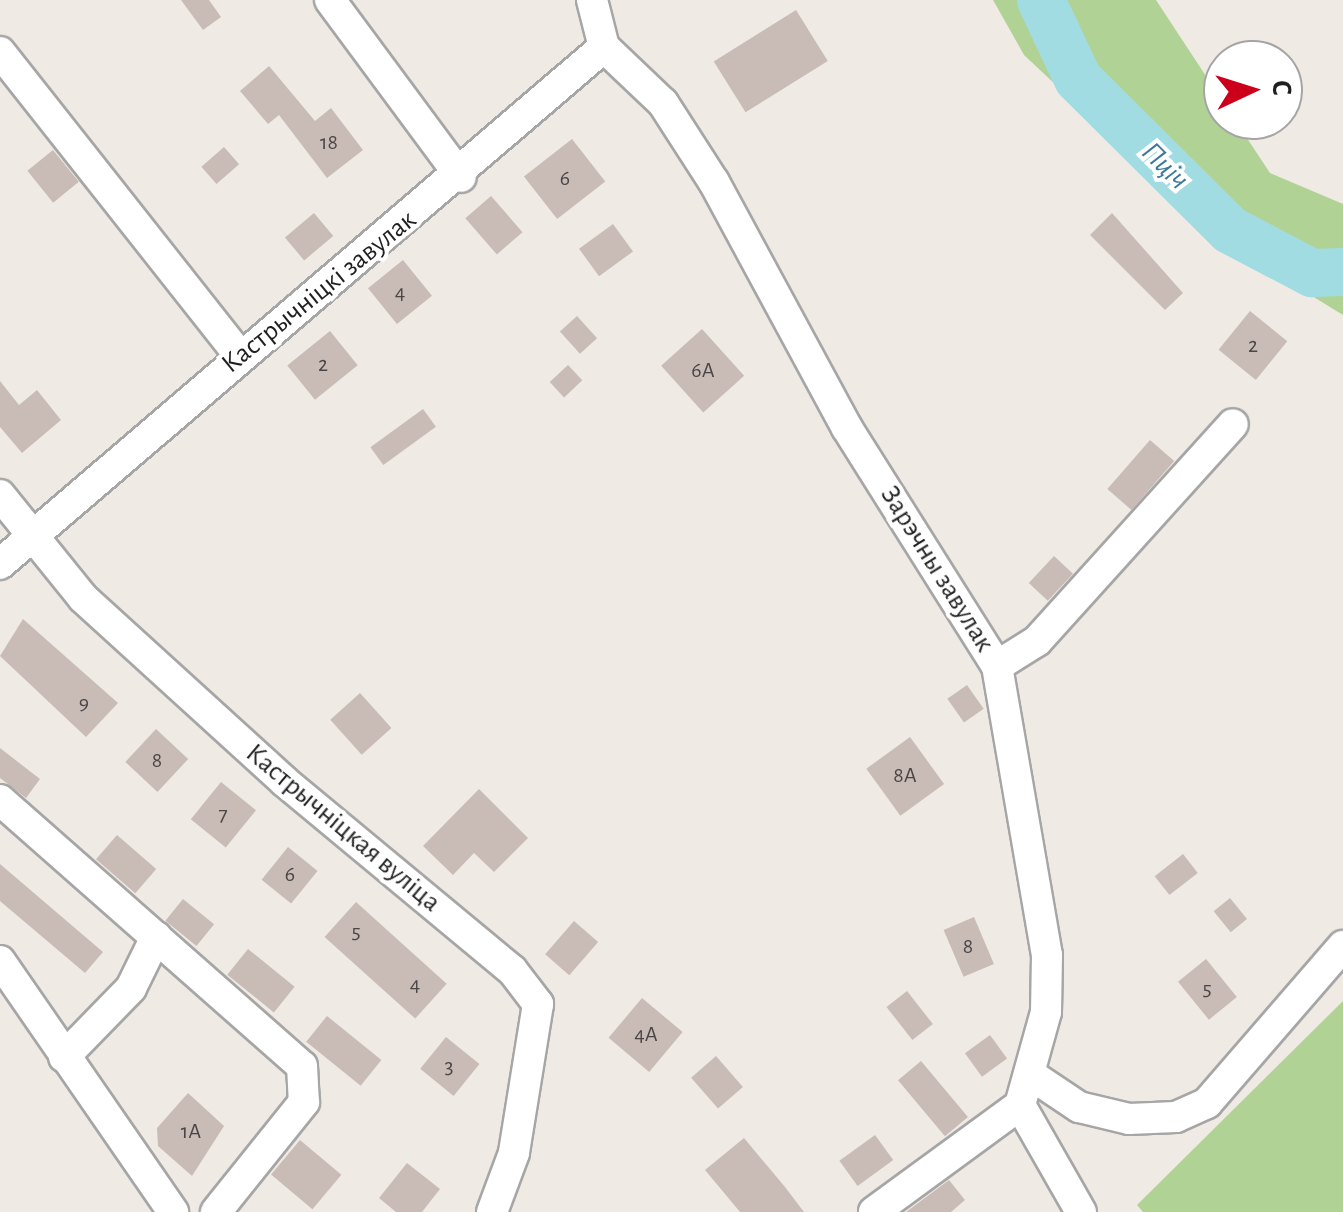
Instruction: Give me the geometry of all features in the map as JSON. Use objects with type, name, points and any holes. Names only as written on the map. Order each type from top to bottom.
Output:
[{"type":"street","points":[[330,0],[462,177]]},
{"type":"street","points":[[592,0],[604,47]]},
{"type":"street","name":"Кастрычніцкі завулак","points":[[0,564],[35,538],[239,355],[462,177],[604,47]]},
{"type":"street","name":"Зарэчны завулак","points":[[604,47],[662,102],[714,182],[847,428],[997,666],[1047,955],[1032,1075],[1020,1106]]},
{"type":"street","points":[[0,52],[239,355]]},
{"type":"street","points":[[997,666],[1037,641],[1234,424]]},
{"type":"street","name":"Кастрычніцкая вуліца","points":[[0,495],[98,611],[284,782],[512,970],[538,1004],[514,1153],[492,1212]]},
{"type":"street","points":[[0,800],[302,1066],[308,1084],[216,1212]]},
{"type":"street","points":[[64,1057],[131,988],[156,937]]},
{"type":"street","points":[[1032,1075],[1079,1107],[1129,1120],[1176,1117],[1207,1103],[1343,946]]},
{"type":"street","points":[[0,961],[173,1212]]},
{"type":"street","points":[[874,1212],[1020,1106],[1081,1212]]},
{"type":"green space","points":[[993,0],[1156,0],[1203,72],[1203,140],[1248,140],[1270,173],[1343,204],[1343,315],[1222,241],[1024,55]]},
{"type":"green space","points":[[1343,1001],[1343,1212],[1143,1212],[1137,1205]]},
{"type":"building","points":[[181,0],[209,0],[221,17],[203,30]]},
{"type":"building","points":[[796,10],[828,61],[746,112],[714,61]]},
{"type":"building","points":[[269,66],[315,121],[331,108],[363,150],[327,178],[279,115],[268,124],[240,91]]},
{"type":"building","points":[[572,139],[605,182],[557,219],[524,177]]},
{"type":"building","points":[[224,147],[239,164],[216,184],[201,167]]},
{"type":"building","points":[[53,150],[79,182],[53,203],[27,171]]},
{"type":"building","points":[[491,196],[522,232],[497,255],[465,218]]},
{"type":"building","points":[[314,213],[333,236],[304,260],[285,237]]},
{"type":"building","points":[[1112,213],[1183,293],[1165,310],[1090,235]]},
{"type":"building","points":[[613,224],[633,252],[599,276],[579,249]]},
{"type":"building","points":[[403,260],[432,296],[397,324],[368,288]]},
{"type":"building","points":[[1250,311],[1287,341],[1256,380],[1219,350]]},
{"type":"building","points":[[577,316],[597,338],[580,354],[560,331]]},
{"type":"building","points":[[702,329],[744,376],[703,413],[661,366]]},
{"type":"building","points":[[330,331],[358,365],[315,400],[287,366]]},
{"type":"building","points":[[568,365],[582,380],[564,397],[550,382]]},
{"type":"building","points":[[0,381],[19,405],[37,390],[61,420],[22,453],[0,427]]},
{"type":"building","points":[[423,409],[436,427],[383,465],[370,447]]},
{"type":"building","points":[[1150,440],[1174,461],[1132,510],[1107,489]]},
{"type":"building","points":[[1054,556],[1073,574],[1048,601],[1029,583]]},
{"type":"building","points":[[23,619],[118,703],[86,737],[0,656]]},
{"type":"building","points":[[967,685],[984,709],[964,723],[947,699]]},
{"type":"building","points":[[360,693],[391,728],[362,755],[330,720]]},
{"type":"building","points":[[156,729],[188,759],[157,792],[125,762]]},
{"type":"building","points":[[910,737],[944,784],[900,816],[866,769]]},
{"type":"building","points":[[0,748],[40,779],[26,798],[0,778]]},
{"type":"building","points":[[221,782],[256,810],[226,848],[191,819]]},
{"type":"building","points":[[479,789],[528,838],[494,872],[474,853],[453,875],[423,846]]},
{"type":"building","points":[[117,835],[156,869],[135,893],[96,859]]},
{"type":"building","points":[[288,847],[318,871],[291,904],[262,880]]},
{"type":"building","points":[[1183,854],[1198,873],[1169,895],[1155,876]]},
{"type":"building","points":[[0,864],[103,952],[85,973],[0,901]]},
{"type":"building","points":[[1230,898],[1247,919],[1231,932],[1214,911]]},
{"type":"building","points":[[183,899],[214,924],[196,946],[165,921]]},
{"type":"building","points":[[356,902],[447,984],[415,1019],[325,937]]},
{"type":"building","points":[[974,917],[994,964],[964,977],[944,930]]},
{"type":"building","points":[[574,921],[598,942],[569,975],[545,954]]},
{"type":"building","points":[[248,949],[295,987],[274,1012],[227,975]]},
{"type":"building","points":[[1206,959],[1237,997],[1209,1020],[1178,982]]},
{"type":"building","points":[[907,991],[933,1024],[912,1040],[887,1007]]},
{"type":"building","points":[[642,998],[683,1032],[649,1072],[609,1038]]},
{"type":"building","points":[[327,1016],[381,1060],[361,1086],[306,1042]]},
{"type":"building","points":[[990,1035],[1007,1058],[982,1077],[965,1053]]},
{"type":"building","points":[[446,1037],[479,1064],[454,1096],[420,1069]]},
{"type":"building","points":[[716,1056],[743,1087],[718,1109],[691,1078]]},
{"type":"building","points":[[921,1061],[968,1117],[945,1136],[898,1080]]},
{"type":"building","points":[[188,1093],[224,1126],[192,1176],[158,1146],[157,1128]]},
{"type":"building","points":[[875,1135],[893,1160],[858,1186],[839,1161]]},
{"type":"building","points":[[744,1138],[804,1212],[740,1212],[705,1170]]},
{"type":"building","points":[[300,1140],[341,1175],[312,1209],[271,1174]]},
{"type":"building","points":[[407,1163],[440,1189],[422,1212],[396,1212],[379,1198]]},
{"type":"building","points":[[949,1180],[965,1200],[951,1212],[906,1212]]},
{"type":"waterway","name":"Пціч","points":[[1041,0],[1078,79],[1230,230],[1312,273],[1343,272]]}]
